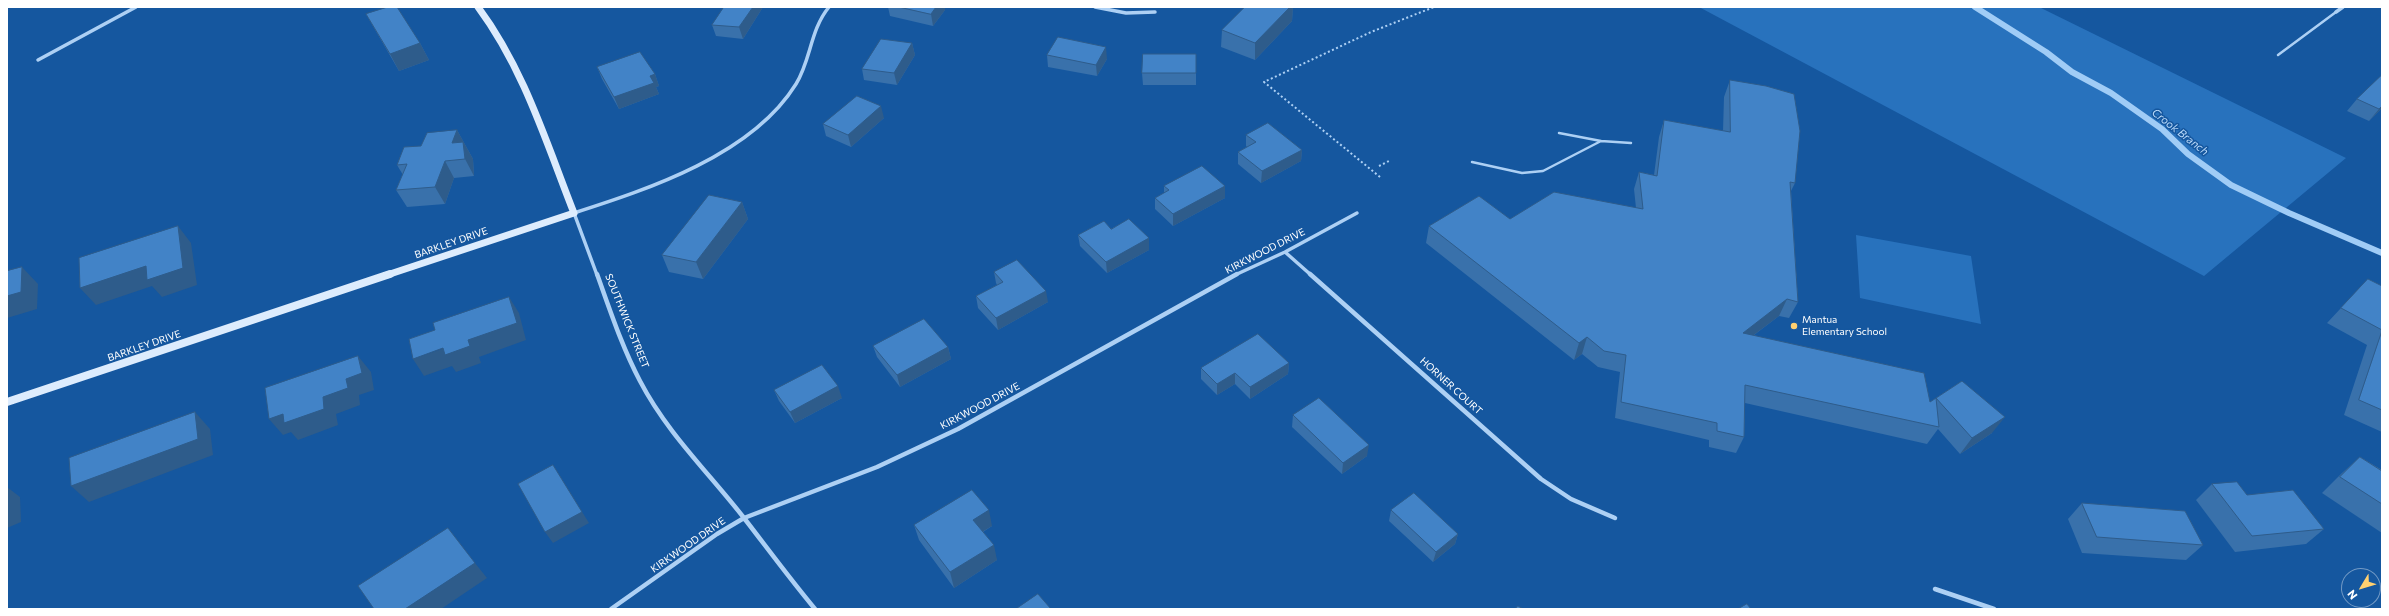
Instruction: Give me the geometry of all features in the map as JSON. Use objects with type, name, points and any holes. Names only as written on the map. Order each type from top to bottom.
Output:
[{"type":"street","points":[[38,60],[136,7]]},
{"type":"street","name":"SOUTHWICK STREET","points":[[478,7],[507,46],[520,71],[617,329],[640,381],[686,450],[744,518],[771,556],[815,609]]},
{"type":"street","name":"BARKLEY DRIVE","points":[[7,402],[646,189],[682,173],[707,160],[751,131],[782,103],[796,85],[812,33],[829,7]]},
{"type":"street","points":[[1096,7],[1126,13],[1155,12]]},
{"type":"street","points":[[2336,12],[2343,7]]},
{"type":"street","name":"KIRKWOOD DRIVE","points":[[612,609],[717,534],[744,518],[877,467],[958,429],[1241,272],[1285,252],[1357,213]]},
{"type":"street","name":"HORNER COURT","points":[[1285,252],[1541,478],[1571,499],[1615,518]]},
{"type":"street","points":[[1935,589],[1994,609]]},
{"type":"lane","points":[[2278,55],[2313,32],[2336,12]]},
{"type":"lane","points":[[1559,133],[1601,141],[1631,143]]},
{"type":"lane","points":[[1472,162],[1522,173],[1543,172],[1601,141]]},
{"type":"path","points":[[1380,177],[1264,82],[1371,32],[1434,7]]},
{"type":"path","points":[[1379,166],[1392,160]]},
{"type":"shaded area","points":[[1699,7],[2039,7],[2346,158],[2204,276]]},
{"type":"shaded area","points":[[1856,235],[1971,256],[1981,324],[1860,298]]},
{"type":"building","points":[[388,7],[397,7],[420,43],[390,54],[366,14]]},
{"type":"building","points":[[724,7],[753,7],[739,27],[712,25]]},
{"type":"building","points":[[899,7],[936,7],[931,14]]},
{"type":"building","points":[[1245,7],[1290,7],[1255,43],[1222,30]]},
{"type":"building","points":[[1058,37],[1106,47],[1096,65],[1047,55]]},
{"type":"building","points":[[881,39],[912,43],[894,73],[862,69]]},
{"type":"building","points":[[640,52],[655,74],[650,76],[654,83],[614,97],[597,67]]},
{"type":"building","points":[[1143,54],[1196,54],[1196,73],[1142,73]]},
{"type":"building","points":[[2382,75],[2382,106],[2379,109],[2357,99]]},
{"type":"building","points":[[1730,80],[1766,86],[1794,94],[1800,131],[1795,183],[1790,182],[1798,302],[1787,299],[1743,333],[1924,373],[1930,402],[1936,398],[1939,427],[1745,385],[1744,437],[1717,431],[1717,423],[1621,402],[1626,355],[1604,351],[1587,337],[1579,343],[1429,226],[1479,196],[1510,219],[1554,192],[1643,209],[1639,172],[1657,176],[1664,120],[1730,132]]},
{"type":"building","points":[[857,96],[881,106],[848,135],[823,124]]},
{"type":"building","points":[[1268,123],[1302,150],[1262,171],[1238,152],[1256,142],[1246,135]]},
{"type":"building","points":[[457,130],[452,143],[463,142],[465,159],[445,161],[435,187],[396,190],[407,164],[397,165],[404,147],[421,146],[427,133]]},
{"type":"building","points":[[1202,166],[1225,186],[1173,214],[1155,198],[1169,190],[1164,186]]},
{"type":"building","points":[[709,195],[742,202],[696,262],[662,255]]},
{"type":"building","points":[[1129,219],[1149,238],[1106,262],[1078,235],[1104,221],[1111,229]]},
{"type":"building","points":[[178,226],[183,268],[147,280],[146,266],[80,288],[79,258]]},
{"type":"building","points":[[1017,260],[1046,291],[996,318],[976,296],[1003,282],[994,272]]},
{"type":"building","points":[[22,267],[21,292],[7,296],[7,271]]},
{"type":"building","points":[[2368,279],[2382,286],[2382,330],[2341,308]]},
{"type":"building","points":[[509,297],[517,323],[468,340],[470,346],[445,355],[443,348],[413,359],[409,339],[435,330],[433,323]]},
{"type":"building","points":[[924,319],[948,347],[897,375],[873,346]]},
{"type":"building","points":[[2382,331],[2382,410],[2359,400]]},
{"type":"building","points":[[1258,334],[1289,363],[1250,387],[1235,373],[1217,384],[1201,368]]},
{"type":"building","points":[[358,356],[362,373],[346,379],[348,388],[323,397],[324,409],[284,423],[283,414],[269,419],[265,388]]},
{"type":"building","points":[[822,365],[838,386],[790,412],[774,390]]},
{"type":"building","points":[[1962,381],[2005,417],[1972,438],[1936,398]]},
{"type":"building","points":[[1319,398],[1369,445],[1343,463],[1293,415]]},
{"type":"building","points":[[195,412],[198,439],[71,486],[69,458]]},
{"type":"building","points":[[2360,457],[2382,471],[2382,504],[2340,477]]},
{"type":"building","points":[[553,465],[582,512],[545,532],[518,484]]},
{"type":"building","points":[[2237,482],[2247,495],[2293,490],[2324,529],[2252,536],[2212,484]]},
{"type":"building","points":[[972,490],[989,510],[973,520],[994,545],[950,572],[914,525]]},
{"type":"building","points":[[1414,493],[1458,534],[1436,552],[1391,510]]},
{"type":"building","points":[[2082,503],[2185,511],[2203,545],[2097,537]]},
{"type":"building","points":[[448,528],[475,563],[405,609],[374,609],[358,586]]},
{"type":"building","points":[[1038,594],[1051,609],[1016,609]]},
{"type":"building","points":[[1747,604],[1751,609],[1738,609]]},
{"type":"building","points":[[1518,606],[1523,609],[1515,609]]},
{"type":"waterway","name":"Crook Branch","points":[[1975,7],[2046,52],[2072,72],[2111,93],[2162,129],[2188,154],[2231,185],[2289,213],[2382,253]]},
{"type":"place","name":"Mantua Elementary School","points":[[1794,326]]}]
